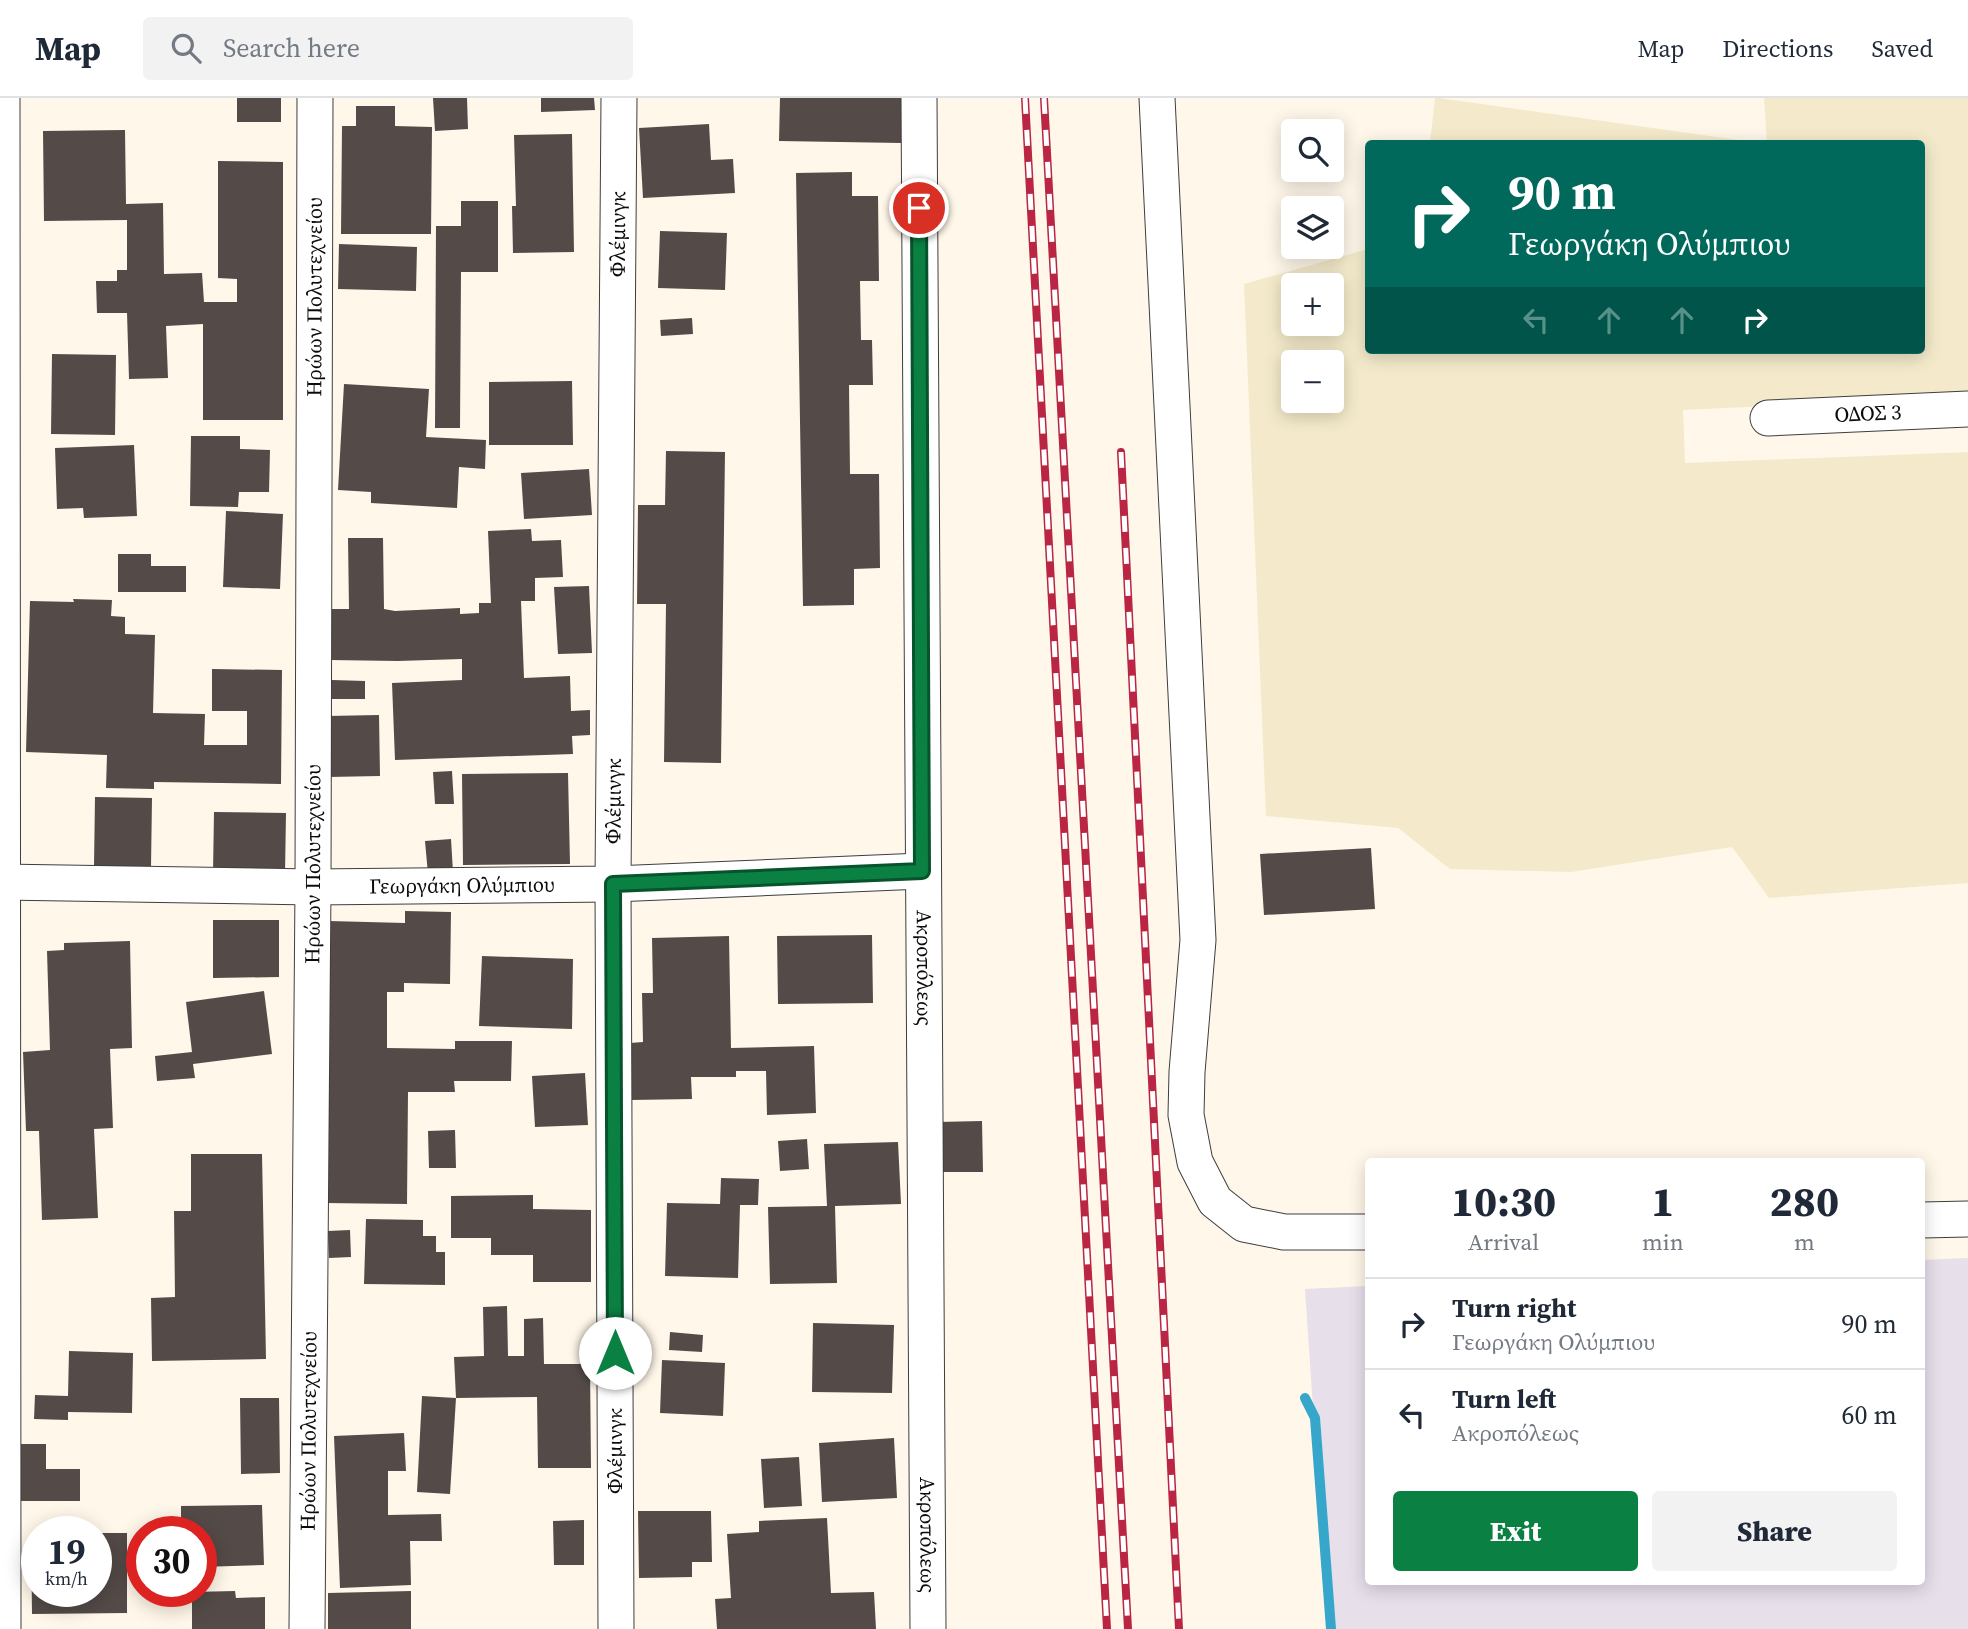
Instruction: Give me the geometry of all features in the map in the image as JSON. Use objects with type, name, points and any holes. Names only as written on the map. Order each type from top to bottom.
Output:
[{"type":"street","points":[[2,98],[3,1629]]},
{"type":"street","name":"Ηρώων Πολυτεχνείου","points":[[307,1629],[313,887],[315,98]]},
{"type":"street","name":"Φλέμινγκ","points":[[616,1629],[613,884],[620,98]]},
{"type":"street","name":"Ακροπόλεως","points":[[919,98],[928,1629]]},
{"type":"street","points":[[1157,98],[1198,940],[1186,1083],[1186,1115],[1195,1162],[1215,1201],[1244,1224],[1284,1233],[1365,1232]]},
{"type":"street","name":"ΟΔΟΣ 3","points":[[1768,418],[1968,409]]},
{"type":"street","name":"Γεωργάκη Ολύμπιου","points":[[1,882],[313,887],[613,884],[922,871]]},
{"type":"street","points":[[1925,1220],[1968,1219]]},
{"type":"shaded area","points":[[1435,98],[1439,98],[1739,140],[1430,140]]},
{"type":"shaded area","points":[[1764,98],[1968,98],[1968,397],[1683,410],[1685,463],[1968,452],[1968,883],[1769,898],[1732,847],[1571,872],[1450,869],[1398,828],[1266,816],[1244,284],[1281,274],[1281,336],[1344,336],[1344,273],[1283,273],[1333,259],[1344,259],[1344,256],[1365,250],[1365,354],[1925,354],[1925,140],[1767,140]]},
{"type":"shaded area","points":[[1968,1258],[1968,1629],[1328,1629],[1305,1289],[1365,1286],[1365,1585],[1925,1585],[1925,1260]]},
{"type":"building","points":[[237,98],[281,98],[281,122],[237,122]]},
{"type":"building","points":[[433,98],[467,98],[468,129],[435,131]]},
{"type":"building","points":[[541,98],[594,98],[595,110],[541,112]]},
{"type":"building","points":[[780,98],[901,98],[901,143],[779,141]]},
{"type":"building","points":[[356,106],[395,106],[395,126],[432,127],[431,234],[341,234],[342,126],[356,126]]},
{"type":"building","points":[[709,124],[711,160],[733,159],[735,193],[643,198],[639,128]]},
{"type":"building","points":[[125,130],[126,204],[163,203],[164,274],[202,273],[204,302],[237,302],[237,279],[218,278],[218,161],[283,162],[283,420],[203,420],[203,324],[166,326],[168,378],[129,379],[127,313],[97,313],[96,281],[117,281],[117,270],[127,270],[127,220],[44,221],[43,131]]},
{"type":"building","points":[[572,134],[574,252],[513,253],[512,206],[516,206],[514,135]]},
{"type":"building","points":[[852,172],[852,196],[878,196],[879,281],[860,281],[861,340],[872,340],[873,385],[849,385],[850,474],[879,474],[880,568],[854,569],[854,605],[803,606],[796,173]]},
{"type":"building","points":[[461,201],[498,201],[498,272],[461,272],[460,428],[435,428],[436,226],[461,226]]},
{"type":"building","points":[[660,231],[727,233],[725,290],[658,288]]},
{"type":"building","points":[[339,244],[417,247],[416,291],[338,289]]},
{"type":"building","points":[[692,318],[693,334],[661,336],[660,320]]},
{"type":"building","points":[[52,354],[116,355],[115,435],[51,434]]},
{"type":"building","points":[[572,381],[573,445],[489,445],[489,382]]},
{"type":"building","points":[[344,384],[429,389],[426,437],[486,440],[485,469],[459,467],[457,508],[371,503],[371,492],[338,490]]},
{"type":"building","points":[[191,436],[240,436],[240,449],[270,450],[269,492],[239,492],[238,507],[190,506]]},
{"type":"building","points":[[134,445],[137,516],[84,518],[83,508],[57,509],[55,448]]},
{"type":"building","points":[[666,451],[725,452],[721,763],[664,762],[666,604],[637,604],[638,505],[665,505]]},
{"type":"building","points":[[589,469],[592,515],[524,519],[521,473]]},
{"type":"building","points":[[226,511],[283,514],[280,589],[223,587]]},
{"type":"building","points":[[531,529],[532,541],[561,540],[563,577],[535,578],[535,601],[521,601],[524,678],[570,676],[571,711],[590,710],[590,735],[572,736],[573,754],[395,760],[392,683],[462,680],[462,659],[329,660],[330,609],[349,609],[348,538],[383,538],[384,609],[395,611],[460,608],[460,614],[479,613],[479,603],[491,603],[488,531]]},
{"type":"building","points":[[118,554],[151,554],[151,566],[186,566],[186,592],[118,592]]},
{"type":"building","points":[[589,586],[592,653],[558,654],[554,587]]},
{"type":"building","points":[[73,599],[112,600],[111,616],[125,617],[125,634],[155,635],[153,713],[205,714],[204,745],[247,745],[247,711],[212,711],[212,669],[282,670],[281,784],[154,782],[154,789],[106,788],[107,755],[26,752],[30,601],[74,602]]},
{"type":"building","points":[[332,680],[365,681],[365,699],[332,699]]},
{"type":"building","points":[[379,715],[380,776],[328,777],[327,716]]},
{"type":"building","points":[[452,771],[454,804],[435,804],[433,772]]},
{"type":"building","points":[[568,773],[570,864],[463,865],[462,774]]},
{"type":"building","points":[[95,797],[152,798],[151,867],[94,866]]},
{"type":"building","points":[[214,812],[286,813],[285,874],[213,873]]},
{"type":"building","points":[[451,839],[453,872],[428,874],[425,841]]},
{"type":"building","points":[[1371,848],[1375,909],[1264,915],[1260,854]]},
{"type":"building","points":[[405,911],[451,912],[450,984],[404,983],[404,992],[387,992],[387,1048],[455,1049],[455,1041],[512,1041],[511,1081],[454,1081],[455,1092],[408,1092],[407,1204],[325,1203],[329,921],[405,923]]},
{"type":"building","points":[[213,920],[279,920],[279,977],[213,978]]},
{"type":"building","points":[[872,935],[873,1003],[778,1004],[777,936]]},
{"type":"building","points":[[729,936],[731,1048],[814,1046],[816,1113],[767,1115],[766,1071],[736,1071],[736,1077],[691,1077],[692,1099],[631,1100],[630,1043],[643,1042],[642,993],[653,993],[652,938]]},
{"type":"building","points":[[130,941],[132,1048],[110,1049],[113,1128],[94,1129],[98,1218],[42,1220],[39,1131],[26,1131],[23,1052],[50,1050],[47,951],[64,950],[64,943]]},
{"type":"building","points":[[482,956],[573,959],[572,1029],[479,1026]]},
{"type":"building","points":[[264,991],[272,1054],[193,1064],[195,1078],[157,1081],[155,1056],[192,1052],[186,1002]]},
{"type":"building","points":[[585,1073],[588,1125],[535,1127],[532,1076]]},
{"type":"building","points":[[982,1121],[983,1172],[938,1172],[937,1122]]},
{"type":"building","points":[[455,1130],[456,1168],[429,1168],[428,1131]]},
{"type":"building","points":[[807,1139],[809,1169],[780,1171],[778,1141]]},
{"type":"building","points":[[898,1142],[901,1204],[835,1206],[837,1283],[770,1284],[768,1207],[827,1206],[824,1144]]},
{"type":"building","points":[[191,1154],[262,1154],[266,1359],[152,1361],[151,1298],[175,1297],[174,1211],[191,1211]]},
{"type":"building","points":[[721,1178],[759,1179],[758,1205],[740,1205],[738,1278],[665,1276],[667,1203],[720,1204]]},
{"type":"building","points":[[533,1195],[533,1209],[591,1210],[591,1282],[533,1282],[533,1255],[491,1255],[491,1238],[451,1238],[451,1196]]},
{"type":"building","points":[[366,1219],[423,1220],[423,1236],[436,1236],[436,1252],[445,1252],[445,1285],[364,1284]]},
{"type":"building","points":[[350,1230],[351,1257],[329,1258],[328,1231]]},
{"type":"building","points":[[507,1306],[508,1356],[524,1356],[524,1319],[543,1318],[544,1364],[590,1364],[591,1468],[538,1468],[537,1397],[456,1398],[454,1357],[484,1356],[483,1307]]},
{"type":"building","points":[[813,1323],[894,1325],[892,1393],[812,1392]]},
{"type":"building","points":[[670,1332],[703,1335],[702,1352],[669,1350]]},
{"type":"building","points":[[69,1351],[133,1353],[132,1413],[68,1412],[68,1420],[34,1419],[35,1395],[68,1396]]},
{"type":"building","points":[[662,1360],[725,1363],[723,1416],[660,1413]]},
{"type":"building","points":[[422,1396],[456,1398],[450,1494],[417,1492]]},
{"type":"building","points":[[240,1398],[279,1398],[280,1473],[241,1474]]},
{"type":"building","points":[[404,1433],[406,1471],[388,1471],[388,1515],[441,1514],[442,1541],[410,1541],[411,1585],[340,1588],[334,1436]]},
{"type":"building","points":[[894,1438],[897,1498],[822,1502],[819,1443]]},
{"type":"building","points":[[17,1444],[46,1444],[46,1469],[80,1469],[80,1501],[17,1501]]},
{"type":"building","points":[[799,1457],[802,1506],[764,1508],[761,1459]]},
{"type":"building","points":[[262,1505],[264,1565],[217,1566],[217,1516],[181,1516],[181,1506]]},
{"type":"building","points":[[638,1511],[711,1511],[712,1562],[692,1562],[692,1577],[639,1578]]},
{"type":"building","points":[[827,1518],[831,1593],[874,1592],[876,1629],[717,1629],[715,1599],[731,1598],[727,1534],[759,1532],[759,1521]]},
{"type":"building","points":[[584,1520],[584,1565],[554,1565],[553,1521]]},
{"type":"building","points":[[112,1533],[126,1533],[127,1613],[32,1614],[32,1607],[112,1607]]},
{"type":"building","points":[[217,1591],[235,1591],[236,1598],[265,1597],[265,1629],[192,1629],[192,1607],[217,1607]]},
{"type":"building","points":[[411,1591],[411,1629],[328,1629],[328,1593]]},
{"type":"waterway","points":[[1305,1398],[1315,1418],[1331,1629]]},
{"type":"railway","points":[[1025,98],[1107,1629]]},
{"type":"railway","points":[[1044,98],[1128,1629]]},
{"type":"railway","points":[[1121,452],[1179,1629]]},
{"type":"route","points":[[615,1353],[613,884],[922,871],[919,208]]}]
